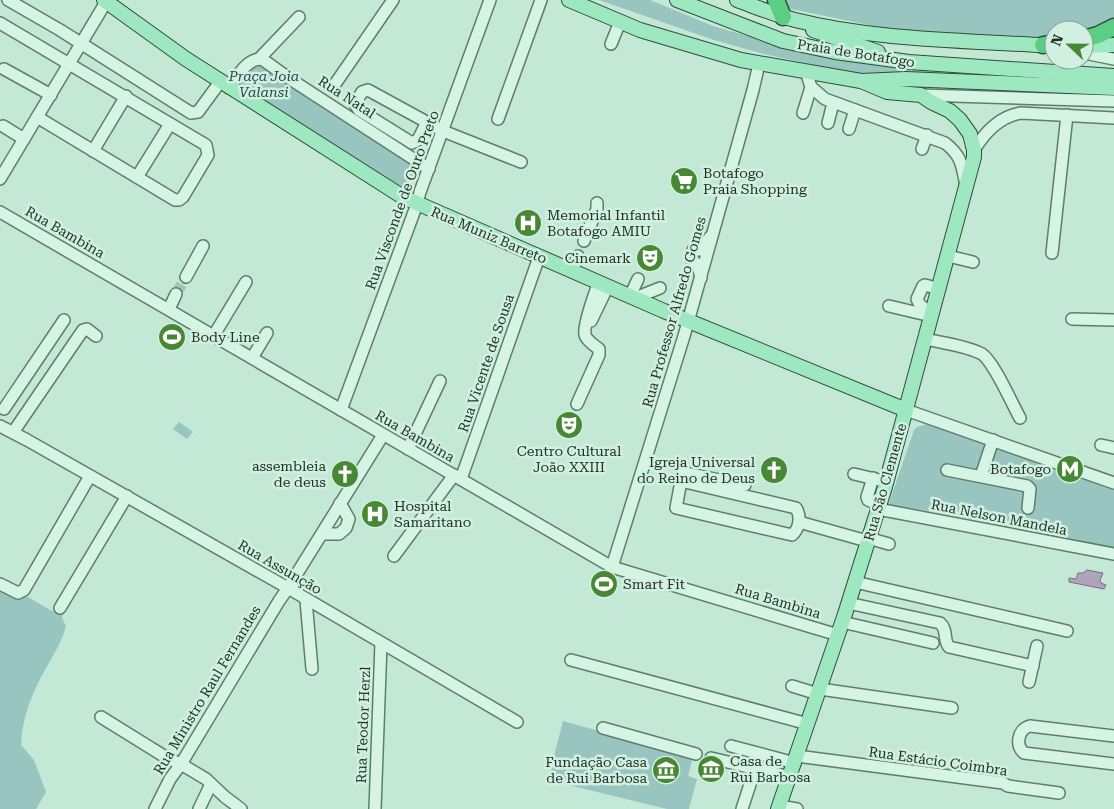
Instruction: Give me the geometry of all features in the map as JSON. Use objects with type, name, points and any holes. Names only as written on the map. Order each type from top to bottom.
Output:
[{"type":"highway","points":[[776,0],[789,19]]},
{"type":"highway","points":[[1094,36],[1114,27]]},
{"type":"main road","name":"Praia de Botafogo","points":[[569,0],[640,30],[759,64],[861,81],[887,92],[921,95],[955,115],[970,134],[974,150]]},
{"type":"main road","name":"Praia de Botafogo","points":[[677,0],[783,41],[835,52],[1073,80]]},
{"type":"main road","name":"Praia de Botafogo","points":[[737,0],[789,19],[856,31],[914,38],[1044,45]]},
{"type":"main road","name":"Rua Muniz Barreto","points":[[106,1],[186,60],[391,190],[417,204],[632,297],[906,410]]},
{"type":"main road","points":[[789,19],[813,31],[909,62]]},
{"type":"main road","points":[[1094,46],[1114,45]]},
{"type":"main road","points":[[1073,80],[1114,76]]},
{"type":"main road","name":"Praia de Botafogo","points":[[861,81],[906,79],[1073,80]]},
{"type":"main road","points":[[1073,80],[1114,88]]},
{"type":"main road","name":"Rua São Clemente","points":[[779,808],[887,482],[973,164],[974,150]]},
{"type":"street","points":[[8,0],[191,113],[198,112],[243,68],[252,61],[259,59],[299,17]]},
{"type":"street","points":[[334,87],[392,0]]},
{"type":"street","name":"Rua Visconde de Ouro Preto","points":[[341,410],[490,0]]},
{"type":"street","points":[[528,14],[534,0]]},
{"type":"street","points":[[498,119],[541,0]]},
{"type":"street","points":[[0,179],[106,1]]},
{"type":"street","points":[[611,44],[620,22]]},
{"type":"street","points":[[0,23],[206,145],[208,155],[183,197],[175,200],[37,117]]},
{"type":"street","points":[[1094,55],[1114,59]]},
{"type":"street","name":"Rua Natal","points":[[259,59],[266,61],[287,78],[429,169]]},
{"type":"street","name":"Rua Professor Alfredo Gomes","points":[[612,567],[701,278],[759,64]]},
{"type":"street","points":[[4,69],[51,94]]},
{"type":"street","name":"Praia de Botafogo","points":[[806,71],[811,87]]},
{"type":"street","points":[[803,113],[811,87],[833,103],[945,143],[955,151],[962,162],[966,188]]},
{"type":"street","points":[[427,122],[418,140],[412,143],[359,110],[355,104],[362,92],[368,90],[427,122],[443,131],[521,162]]},
{"type":"street","name":"Praia de Botafogo","points":[[921,95],[1114,101]]},
{"type":"street","points":[[93,151],[126,96]]},
{"type":"street","points":[[1021,113],[1015,111],[1011,105],[1014,100],[1024,98]]},
{"type":"street","points":[[828,123],[833,103]]},
{"type":"street","points":[[849,129],[855,110]]},
{"type":"street","points":[[974,150],[997,122],[1014,114],[1114,118]]},
{"type":"street","points":[[1052,254],[1067,115]]},
{"type":"street","points":[[137,177],[170,124]]},
{"type":"street","points":[[3,126],[24,138]]},
{"type":"street","points":[[922,149],[927,135]]},
{"type":"street","points":[[584,241],[597,209],[597,203]]},
{"type":"street","name":"Rua Bambina","points":[[0,212],[612,567],[840,628],[933,643]]},
{"type":"street","points":[[701,278],[698,264],[692,255],[700,250],[714,232]]},
{"type":"street","points":[[186,277],[203,246]]},
{"type":"street","points":[[572,270],[578,256]]},
{"type":"street","points":[[948,256],[973,262]]},
{"type":"street","name":"Rua Vicente de Sousa","points":[[394,556],[458,477],[539,257]]},
{"type":"street","points":[[632,297],[638,279]]},
{"type":"street","points":[[214,336],[246,282]]},
{"type":"street","points":[[577,404],[599,355],[598,349],[585,336],[585,331],[591,305],[603,284]]},
{"type":"street","points":[[632,297],[660,288]]},
{"type":"street","points":[[169,309],[176,294]]},
{"type":"street","points":[[889,306],[932,315]]},
{"type":"street","points":[[1072,319],[1114,320]]},
{"type":"street","points":[[2,405],[64,320]]},
{"type":"street","points":[[16,428],[83,330],[87,329],[96,336]]},
{"type":"street","points":[[252,358],[267,333]]},
{"type":"street","points":[[926,339],[972,350],[983,355],[992,367],[1020,418]]},
{"type":"street","points":[[408,449],[440,381]]},
{"type":"street","name":"Rua Assunção","points":[[2,405],[16,428],[27,440]]},
{"type":"street","points":[[906,410],[1114,482]]},
{"type":"street","name":"Rua Assunção","points":[[0,426],[288,588],[517,722]]},
{"type":"street","name":"Rua Ministro Raul Fernandes","points":[[155,809],[170,779],[383,434]]},
{"type":"street","points":[[981,476],[993,440]]},
{"type":"street","points":[[1101,445],[1114,448]]},
{"type":"street","points":[[947,470],[1029,487],[1028,508]]},
{"type":"street","points":[[681,481],[796,508],[799,514],[799,522],[792,535],[676,508],[682,474],[685,472],[745,485]]},
{"type":"street","points":[[854,474],[887,482]]},
{"type":"street","points":[[0,584],[18,593],[24,590],[90,476]]},
{"type":"street","points":[[873,478],[867,497],[868,500],[878,507]]},
{"type":"street","points":[[60,608],[127,496]]},
{"type":"street","points":[[322,534],[340,534],[346,528],[349,519],[340,503]]},
{"type":"street","name":"Rua Nelson Mandela","points":[[878,507],[1114,554]]},
{"type":"street","points":[[799,522],[889,544]]},
{"type":"street","points":[[855,582],[1067,631]]},
{"type":"street","points":[[306,600],[312,669]]},
{"type":"street","points":[[848,603],[940,623],[945,630],[946,644],[949,647],[1033,666]]},
{"type":"street","name":"Rua Teodor Herzl","points":[[374,809],[381,643]]},
{"type":"street","points":[[1029,682],[1038,646]]},
{"type":"street","points":[[571,660],[809,722]]},
{"type":"street","points":[[792,686],[819,692],[952,708]]},
{"type":"street","points":[[738,700],[809,722]]},
{"type":"street","points":[[101,717],[167,758],[206,779],[241,809]]},
{"type":"street","points":[[1114,736],[1030,726],[1025,727],[1021,731],[1019,739],[1020,750],[1024,753],[1114,764]]},
{"type":"street","points":[[603,728],[696,754]]},
{"type":"street","name":"Rua Estácio Coimbra","points":[[730,746],[796,760],[812,758],[1003,783],[1008,786],[1059,793]]},
{"type":"street","points":[[711,758],[790,777]]},
{"type":"street","points":[[1055,763],[1114,771]]},
{"type":"street","points":[[742,809],[755,769]]},
{"type":"street","points":[[199,809],[210,784]]},
{"type":"street","points":[[779,808],[797,809]]},
{"type":"green space","points":[[599,0],[650,0],[713,26],[768,42],[977,76],[883,78],[845,72],[760,53],[711,39]]},
{"type":"green space","points":[[780,0],[1114,0],[1114,21],[1094,30],[1094,20],[1044,20],[1044,39],[898,31],[786,8]]},
{"type":"green space","name":"Praça Joia Valansi","points":[[260,63],[416,166],[410,183],[407,186],[400,187],[240,86],[239,82],[253,66]]},
{"type":"green space","points":[[179,422],[193,432],[187,439],[173,429]]},
{"type":"green space","points":[[928,424],[1114,490],[1114,550],[1000,528],[991,523],[923,510],[888,506],[914,430],[917,427]]},
{"type":"green space","points":[[0,587],[23,594],[50,610],[63,615],[62,618],[66,626],[60,642],[32,696],[23,725],[21,745],[34,760],[46,792],[36,809],[0,809]]},
{"type":"green space","points":[[563,721],[693,757],[688,776],[697,779],[689,809],[667,809],[548,780]]},
{"type":"shaded area","points":[[1087,570],[1103,573],[1100,580],[1101,583],[1106,585],[1104,589],[1069,582],[1069,578],[1076,579],[1078,573],[1083,573]]},
{"type":"tunnel","points":[[176,294],[186,277]]},
{"type":"place","name":"Botafogo Praia Shopping","points":[[684,181]]},
{"type":"place","name":"Memorial Infantil Botafogo AMIU","points":[[528,223]]},
{"type":"place","name":"Cinemark","points":[[650,258]]},
{"type":"place","name":"Body Line","points":[[172,337]]},
{"type":"place","name":"Centro Cultural João XXIII","points":[[569,425]]},
{"type":"place","name":"Botafogo","points":[[1070,469]]},
{"type":"place","name":"Igreja Universal do Reino de Deus","points":[[774,470]]},
{"type":"place","name":"assembleia de deus","points":[[345,474]]},
{"type":"place","name":"Hospital Samaritano","points":[[375,514]]},
{"type":"place","name":"Smart Fit","points":[[604,584]]},
{"type":"place","name":"Casa de Rui Barbosa","points":[[711,769]]},
{"type":"place","name":"Fundação Casa de Rui Barbosa","points":[[666,770]]}]
